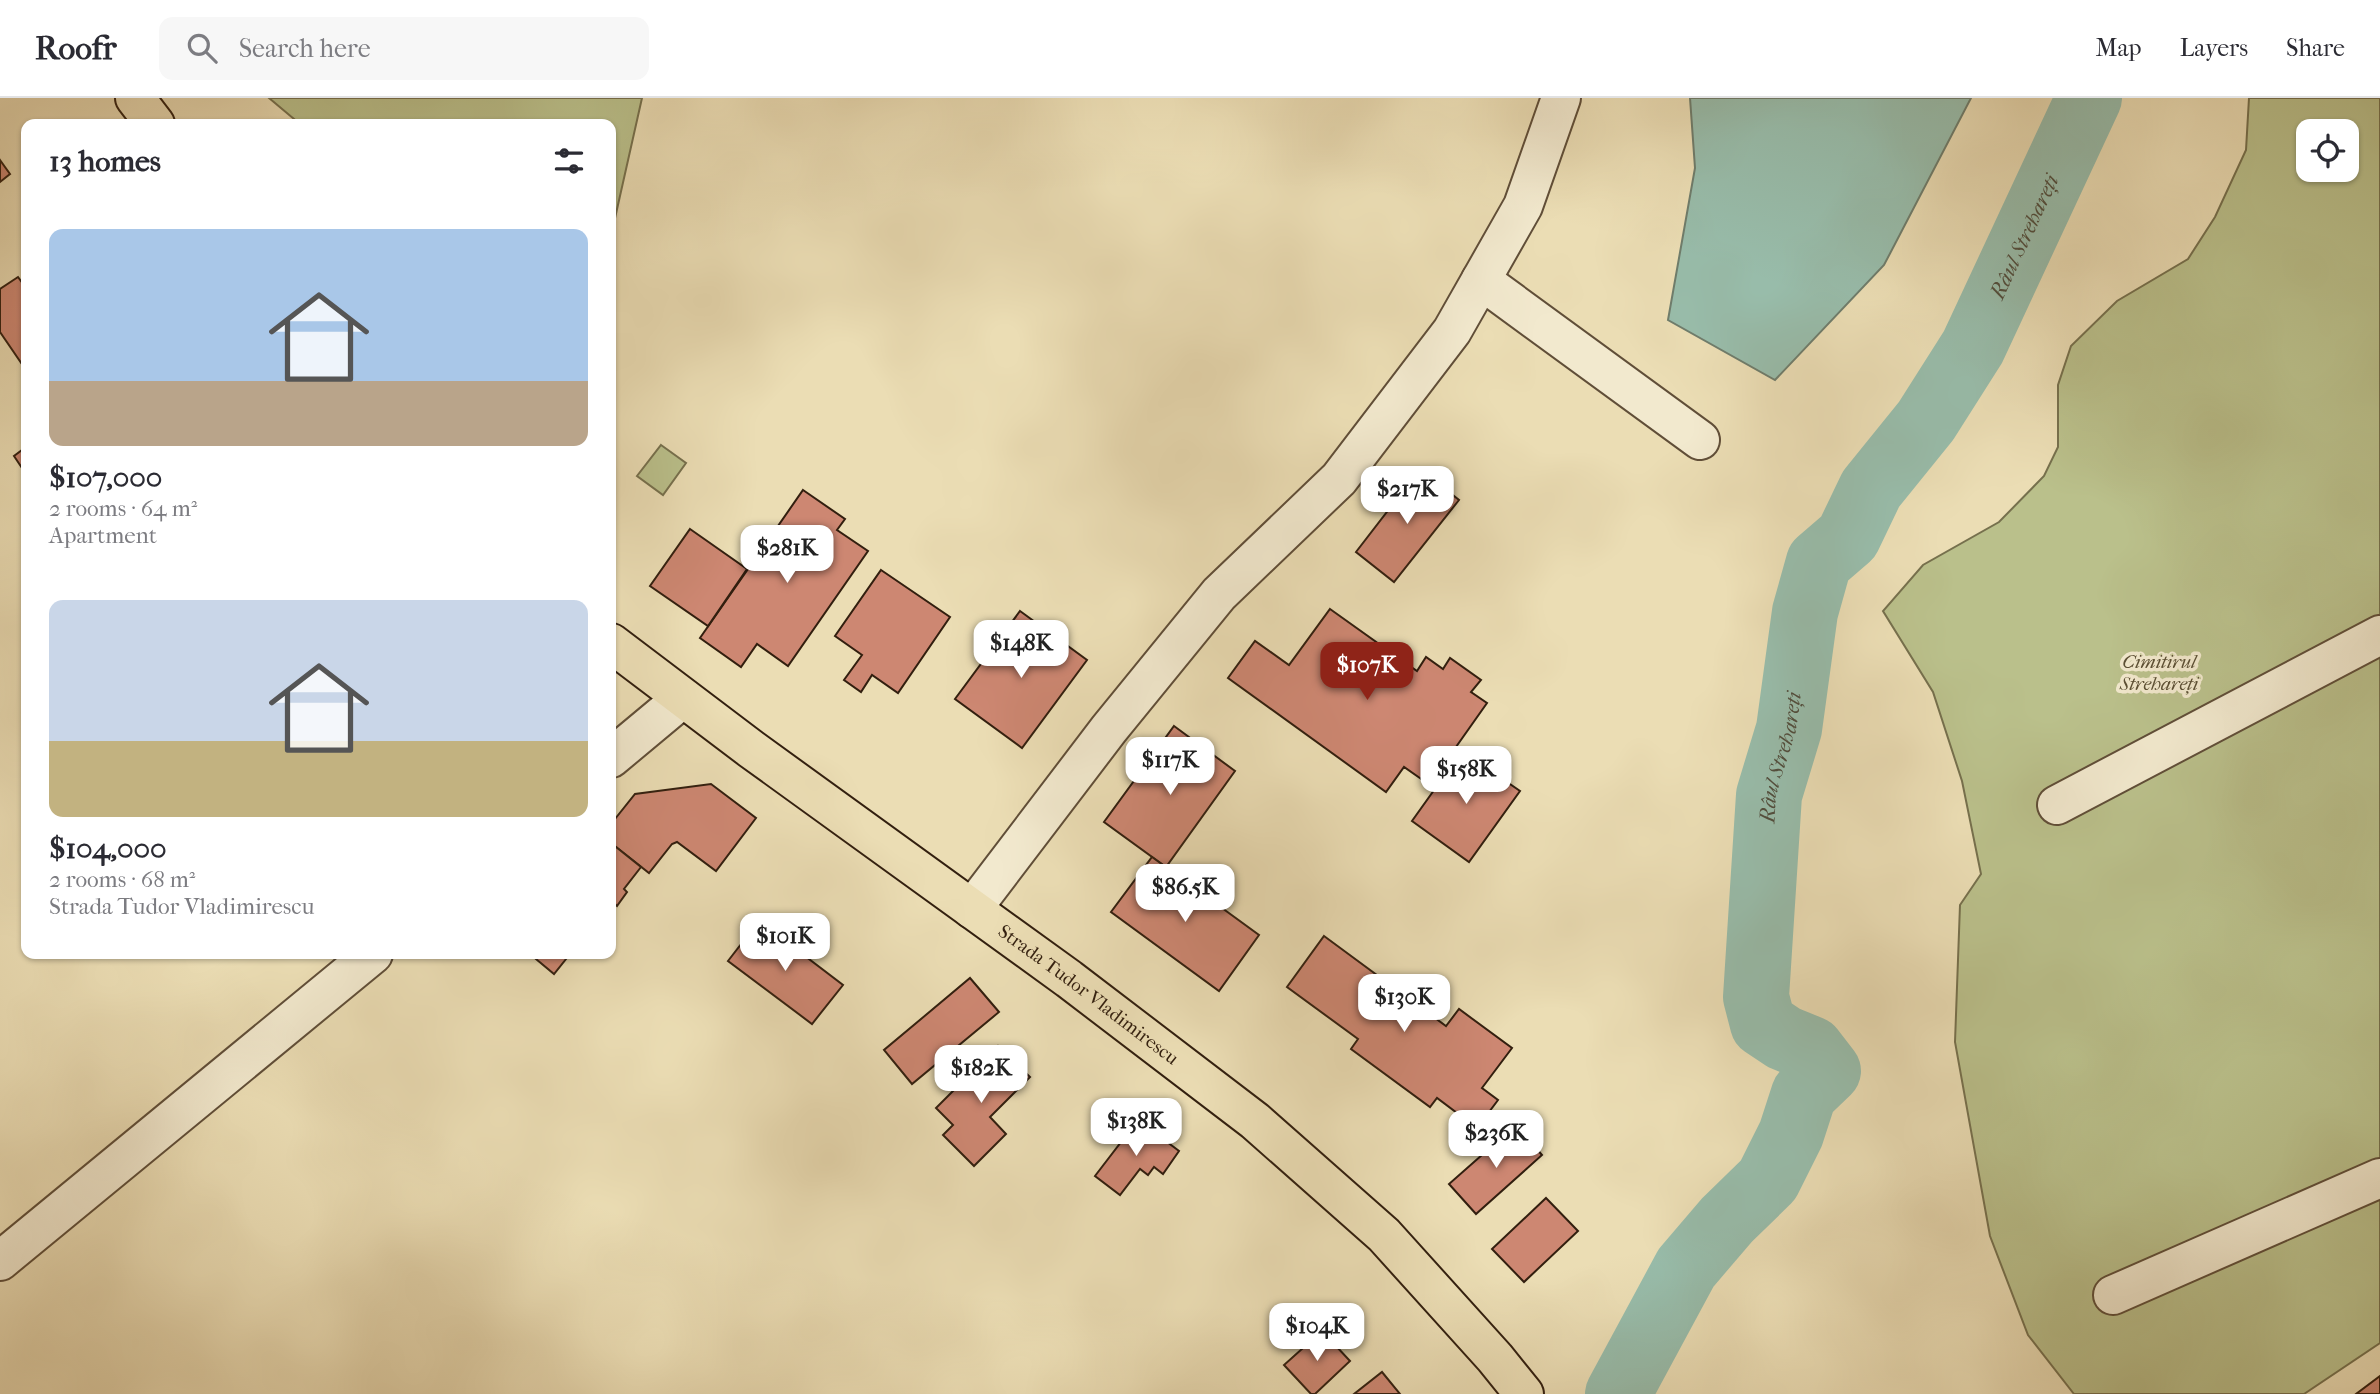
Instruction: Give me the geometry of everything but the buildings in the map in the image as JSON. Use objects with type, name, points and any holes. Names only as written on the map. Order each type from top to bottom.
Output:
[{"type":"main road","points":[[135,98],[151,119]]},
{"type":"main road","name":"Strada Tudor Vladimirescu","points":[[616,647],[1069,979],[1255,1121],[1384,1235],[1524,1394]]},
{"type":"street","points":[[972,909],[1109,729],[1219,594],[1339,479],[1452,331],[1522,206],[1561,98]]},
{"type":"street","points":[[1481,280],[1700,440]]},
{"type":"street","points":[[2057,805],[2380,635]]},
{"type":"street","points":[[616,754],[683,698]]},
{"type":"street","points":[[0,1261],[367,959]]},
{"type":"street","points":[[2113,1295],[2380,1178]]},
{"type":"green space","points":[[269,98],[642,98],[616,214],[616,119],[294,119]]},
{"type":"green space","name":"Cimitirul Strehareți","points":[[2249,98],[2380,98],[2380,1343],[2304,1394],[2074,1394],[2028,1335],[1990,1236],[1955,1042],[1960,905],[1981,874],[1962,781],[1933,692],[1883,611],[1923,565],[1999,522],[2044,476],[2058,447],[2058,385],[2071,346],[2117,301],[2188,259],[2215,217],[2246,150]]},
{"type":"green space","points":[[661,445],[686,463],[663,495],[637,476]]},
{"type":"shaded area","points":[[1690,98],[1971,98],[1884,265],[1775,380],[1668,320],[1695,168]]},
{"type":"waterway","name":"Râul Strehareți","points":[[1618,1394],[1686,1268],[1727,1220],[1768,1180],[1791,1134],[1804,1094],[1828,1071],[1811,1049],[1784,1038],[1763,1024],[1756,997],[1769,795],[1789,729],[1805,612],[1819,562],[1848,537],[1871,489],[1926,421],[1973,347],[2089,98]]}]
